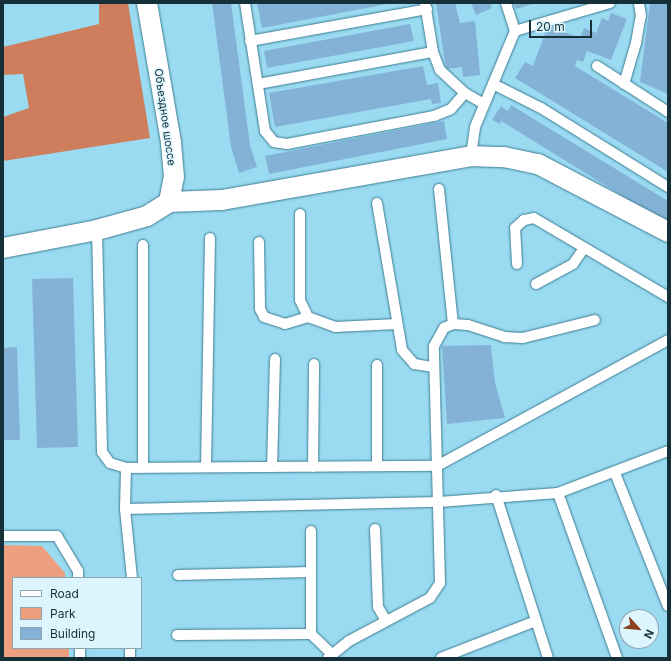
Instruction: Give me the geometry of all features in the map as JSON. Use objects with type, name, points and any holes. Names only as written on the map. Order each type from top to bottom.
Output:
[{"type":"street","name":"Объездное шоссе","points":[[147,3],[171,142],[174,177],[169,202]]},
{"type":"street","points":[[3,248],[97,230],[147,216],[169,202],[222,200],[471,156],[504,157],[538,164],[668,232]]},
{"type":"lane","points":[[245,3],[265,131],[274,142],[287,144],[434,116],[451,109],[465,93]]},
{"type":"lane","points":[[471,156],[470,142],[484,104],[515,31],[506,3]]},
{"type":"lane","points":[[515,31],[610,3]]},
{"type":"lane","points":[[624,84],[636,43],[641,16],[638,3]]},
{"type":"lane","points":[[250,41],[426,6],[433,52],[440,70],[465,93],[484,104]]},
{"type":"lane","points":[[258,84],[433,52]]},
{"type":"lane","points":[[597,66],[668,112]]},
{"type":"lane","points":[[493,84],[541,108],[668,187]]},
{"type":"lane","points":[[439,189],[453,324]]},
{"type":"lane","points":[[377,203],[397,324],[407,359],[424,368],[434,367]]},
{"type":"lane","points":[[300,214],[300,300],[308,317]]},
{"type":"lane","points":[[517,264],[515,228],[524,220],[534,218],[545,222],[584,248],[668,297]]},
{"type":"lane","points":[[97,230],[102,452],[110,462],[126,468],[437,466],[668,340]]},
{"type":"lane","points":[[206,467],[210,238]]},
{"type":"lane","points":[[259,242],[260,309],[264,317],[285,324],[308,317],[335,326],[397,324]]},
{"type":"lane","points":[[143,244],[143,468]]},
{"type":"lane","points":[[536,284],[573,264],[584,248]]},
{"type":"lane","points":[[311,531],[311,634],[329,656],[386,621],[430,598],[440,583],[434,346],[444,328],[453,324],[523,338],[595,320]]},
{"type":"lane","points":[[272,467],[275,359]]},
{"type":"lane","points":[[313,466],[314,364]]},
{"type":"lane","points":[[377,365],[377,466]]},
{"type":"lane","points":[[125,509],[439,502],[496,495],[558,494],[668,451]]},
{"type":"lane","points":[[126,468],[125,509],[132,577]]},
{"type":"lane","points":[[615,473],[668,606]]},
{"type":"lane","points":[[558,494],[617,658]]},
{"type":"lane","points":[[496,495],[548,658]]},
{"type":"lane","points":[[374,529],[378,607],[386,621]]},
{"type":"lane","points":[[3,536],[56,536],[78,571],[78,577]]},
{"type":"lane","points":[[178,575],[311,572]]},
{"type":"lane","points":[[441,658],[536,621]]},
{"type":"lane","points":[[177,635],[311,634]]},
{"type":"green space","points":[[3,545],[42,546],[65,573],[65,577],[12,577],[12,649],[69,649],[69,658],[3,658]]},
{"type":"shaded area","points":[[99,3],[128,3],[150,138],[3,161],[3,117],[29,108],[23,74],[3,75],[3,47],[99,24]]},
{"type":"building","points":[[212,3],[231,3],[250,145],[257,167],[239,173],[231,147]]},
{"type":"building","points":[[257,3],[387,3],[387,4],[262,28]]},
{"type":"building","points":[[436,3],[455,3],[460,23],[475,21],[480,75],[463,77],[462,67],[446,69]]},
{"type":"building","points":[[471,3],[490,3],[492,8],[476,15]]},
{"type":"building","points":[[514,3],[536,3],[516,9]]},
{"type":"building","points":[[650,3],[668,3],[668,94],[640,82]]},
{"type":"building","points":[[611,13],[627,19],[611,60],[587,51],[583,62],[577,60],[575,66],[668,123],[668,172],[515,78],[525,62],[533,66],[548,26],[580,38],[584,28],[596,33],[602,18],[608,21]]},
{"type":"building","points":[[410,24],[414,41],[267,68],[264,51]]},
{"type":"building","points":[[423,66],[427,85],[438,83],[441,103],[432,104],[431,99],[275,127],[269,93]]},
{"type":"building","points":[[511,105],[668,201],[668,224],[501,121],[500,124],[492,120],[501,106],[508,111]]},
{"type":"building","points":[[444,121],[447,139],[269,174],[265,156]]},
{"type":"building","points":[[73,278],[78,447],[37,448],[32,279]]},
{"type":"building","points":[[491,345],[495,383],[505,418],[447,424],[442,346]]},
{"type":"building","points":[[17,347],[20,440],[3,440],[3,348]]}]
